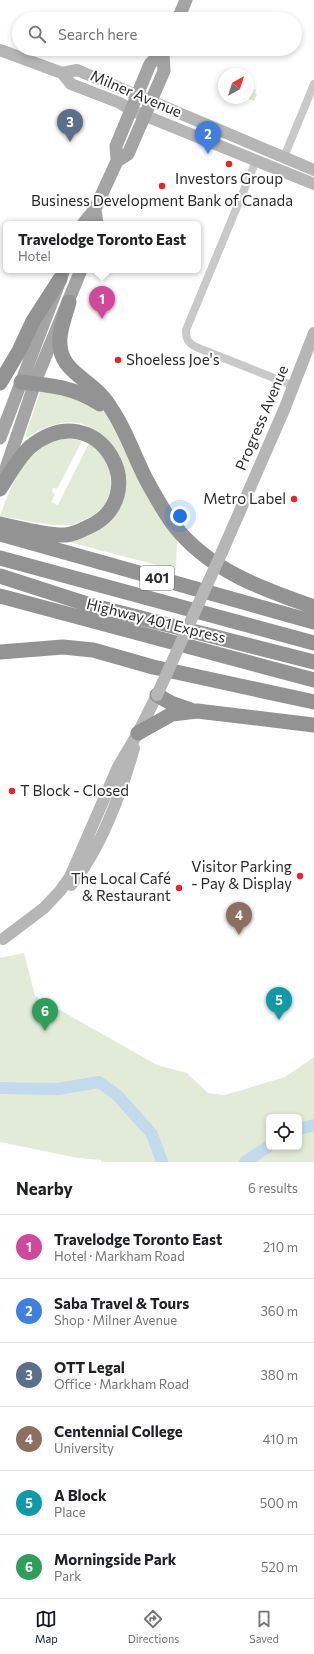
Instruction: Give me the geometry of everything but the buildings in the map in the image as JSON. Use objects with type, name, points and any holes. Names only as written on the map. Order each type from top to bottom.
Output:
[{"type":"highway","points":[[0,383],[19,351],[33,322],[62,274]]},
{"type":"highway","points":[[69,302],[60,337],[60,351],[64,362],[76,376],[101,395],[113,411],[148,482],[173,524],[199,552],[233,576],[270,592],[314,607]]},
{"type":"highway","points":[[28,383],[55,385],[84,394],[100,404],[122,429]]},
{"type":"highway","points":[[0,488],[30,448],[52,433],[71,430],[90,435],[96,440],[111,454],[118,471],[118,489],[114,505],[106,517],[94,525],[65,535],[0,527]]},
{"type":"highway","name":"401","points":[[0,527],[314,622]]},
{"type":"highway","name":"Highway 401 Express","points":[[0,558],[314,643]]},
{"type":"highway","name":"Highway 401 Express","points":[[0,576],[90,605],[314,662]]},
{"type":"highway","points":[[0,596],[62,614],[314,680]]},
{"type":"highway","points":[[0,606],[62,614]]},
{"type":"highway","points":[[0,652],[63,647],[93,650],[153,667],[314,702]]},
{"type":"highway","points":[[157,695],[171,704],[197,711],[314,725]]},
{"type":"highway","points":[[138,733],[172,714],[197,711]]},
{"type":"main road","points":[[181,12],[186,0]]},
{"type":"main road","name":"Milner Avenue","points":[[0,50],[12,54]]},
{"type":"main road","name":"Milner Avenue","points":[[16,56],[62,73],[71,84],[120,103],[131,110],[314,184]]},
{"type":"main road","points":[[86,221],[96,209],[117,161],[116,146],[136,95],[150,64],[158,56]]},
{"type":"main road","points":[[117,161],[128,154],[164,71],[164,56]]},
{"type":"main road","name":"Milner Avenue","points":[[62,73],[77,70],[314,170]]},
{"type":"main road","points":[[96,209],[97,221]]},
{"type":"main road","points":[[0,438],[69,302],[80,273]]},
{"type":"main road","points":[[0,488],[28,383],[62,274]]},
{"type":"main road","name":"Progress Avenue","points":[[73,879],[118,767],[138,733],[157,695],[222,552],[294,386],[314,333]]},
{"type":"main road","name":"Progress Avenue","points":[[2,939],[8,938],[26,928],[46,913],[86,865],[106,824],[128,770],[138,733]]},
{"type":"main road","points":[[99,813],[106,824]]},
{"type":"street","points":[[284,157],[314,84]]},
{"type":"street","points":[[256,161],[186,330],[186,338],[189,343],[196,347],[294,386]]},
{"type":"green space","points":[[254,89],[256,90],[255,93],[257,94],[254,101]]},
{"type":"green space","points":[[42,387],[100,407],[116,429],[177,538],[176,570],[57,539],[114,510],[116,450],[95,430],[75,422],[53,425],[27,437],[26,433]]},
{"type":"green space","points":[[66,438],[82,441],[57,489],[53,488],[52,492],[55,494],[51,502],[58,505],[91,439],[109,459],[111,489],[107,502],[94,515],[73,525],[51,525],[0,516],[7,496],[17,476],[29,458],[47,443]]},
{"type":"green space","points":[[24,953],[35,996],[157,1065],[187,1073],[208,1093],[225,1095],[285,1077],[314,1057],[314,1162],[101,1162],[101,1160],[78,1158],[0,1142],[0,958]]},
{"type":"waterway","points":[[0,1088],[58,1089],[99,1082],[117,1095],[152,1134],[162,1162]]},
{"type":"waterway","points":[[302,1128],[314,1125]]},
{"type":"waterway","points":[[245,1162],[266,1148]]},
{"type":"place","name":"OTT Legal","points":[[70,142]]},
{"type":"place","name":"Saba Travel & Tours","points":[[208,154]]},
{"type":"place","name":"Investors Group","points":[[229,164]]},
{"type":"place","name":"Business Development Bank of Canada","points":[[162,186]]},
{"type":"place","name":"Travelodge Toronto East","points":[[102,319]]},
{"type":"place","name":"Shoeless Joe's","points":[[118,360]]},
{"type":"place","name":"Metro Label","points":[[294,499]]},
{"type":"place","name":"T Block - Closed","points":[[12,791]]},
{"type":"place","name":"Visitor Parking - Pay & Display","points":[[300,876]]},
{"type":"place","name":"The Local Café & Restaurant","points":[[179,888]]},
{"type":"place","name":"Centennial College","points":[[239,935]]},
{"type":"place","name":"A Block","points":[[279,1020]]},
{"type":"place","name":"Morningside Park","points":[[45,1031]]}]
